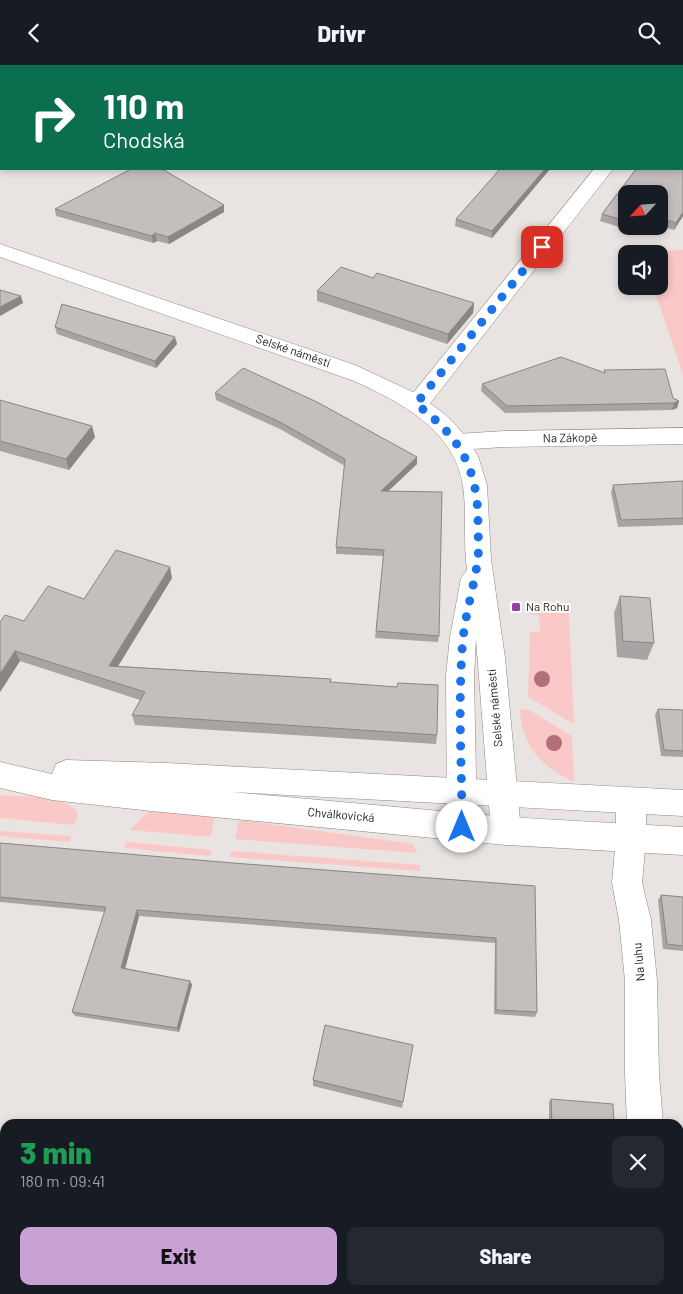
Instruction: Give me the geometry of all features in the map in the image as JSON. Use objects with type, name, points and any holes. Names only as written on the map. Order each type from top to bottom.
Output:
[{"type":"street","points":[[416,404],[603,170]]},
{"type":"street","name":"Selské náměstí","points":[[0,250],[347,370],[396,391],[416,404],[434,418],[457,442],[470,468],[474,481],[478,511],[478,557],[489,634],[506,831]]},
{"type":"street","name":"Na Zákopě","points":[[457,442],[504,439],[683,436]]},
{"type":"street","name":"Selské náměstí","points":[[462,827],[460,676],[462,637],[478,557]]},
{"type":"street","name":"Chválkovická","points":[[0,775],[102,773],[683,803]]},
{"type":"street","name":"Chválkovická","points":[[0,775],[52,787],[114,794],[506,831],[683,841]]},
{"type":"street","name":"Na luhu","points":[[631,801],[631,838],[627,883],[635,920],[641,981],[645,1119]]},
{"type":"shaded area","points":[[683,250],[683,375],[656,295],[668,295],[668,251]]},
{"type":"shaded area","points":[[529,610],[569,613],[574,724],[528,697],[530,632],[540,632],[539,615],[529,614]]},
{"type":"shaded area","points":[[520,709],[529,710],[572,736],[574,782],[552,769],[535,754],[524,734]]},
{"type":"shaded area","points":[[0,795],[54,800],[73,807],[78,813],[74,825],[0,818]]},
{"type":"shaded area","points":[[153,810],[214,817],[211,837],[130,830],[147,813]]},
{"type":"shaded area","points":[[239,820],[413,844],[417,853],[235,839]]},
{"type":"shaded area","points":[[0,831],[71,836],[70,842],[0,836]]},
{"type":"shaded area","points":[[126,842],[211,850],[210,856],[125,848]]},
{"type":"shaded area","points":[[231,851],[420,865],[420,871],[230,857]]},
{"type":"building","points":[[129,170],[164,170],[224,205],[168,237],[155,233],[152,236],[55,209]]},
{"type":"building","points":[[499,170],[544,170],[492,231],[456,219]]},
{"type":"building","points":[[635,170],[683,170],[683,212],[676,223],[668,220],[668,185],[624,185]]},
{"type":"building","points":[[618,193],[618,219],[602,214]]},
{"type":"building","points":[[341,267],[373,278],[377,273],[474,303],[448,334],[317,291]]},
{"type":"building","points":[[0,290],[21,296],[0,307]]},
{"type":"building","points":[[62,304],[175,337],[155,361],[55,327]]},
{"type":"building","points":[[561,357],[605,373],[604,370],[665,369],[673,398],[679,401],[674,403],[507,406],[482,384]]},
{"type":"building","points":[[243,368],[317,402],[417,457],[381,491],[442,492],[439,636],[376,631],[384,550],[336,547],[345,459],[280,422],[215,393]]},
{"type":"building","points":[[0,400],[92,426],[66,459],[0,441]]},
{"type":"building","points":[[683,481],[683,518],[621,520],[613,485]]},
{"type":"building","points":[[116,550],[170,567],[109,666],[331,679],[330,682],[397,687],[398,683],[438,685],[437,735],[132,715],[145,692],[15,651],[0,674],[0,622],[5,615],[24,621],[48,586],[84,599]]},
{"type":"building","points":[[620,596],[650,598],[654,643],[623,641]]},
{"type":"building","points":[[658,709],[683,710],[683,751],[664,750]]},
{"type":"building","points":[[0,843],[535,886],[537,1012],[496,1010],[496,938],[137,910],[121,968],[190,981],[177,1028],[72,1012],[106,907],[0,897]]},
{"type":"building","points":[[661,895],[683,897],[683,946],[667,944]]},
{"type":"building","points":[[325,1025],[413,1045],[403,1102],[313,1080]]},
{"type":"building","points":[[551,1099],[613,1104],[614,1119],[552,1119]]},
{"type":"place","name":"Na Rohu","points":[[516,607]]},
{"type":"route","points":[[462,827],[460,676],[462,637],[478,557],[478,511],[474,481],[465,456],[457,442],[447,430],[416,404],[542,247]]}]
